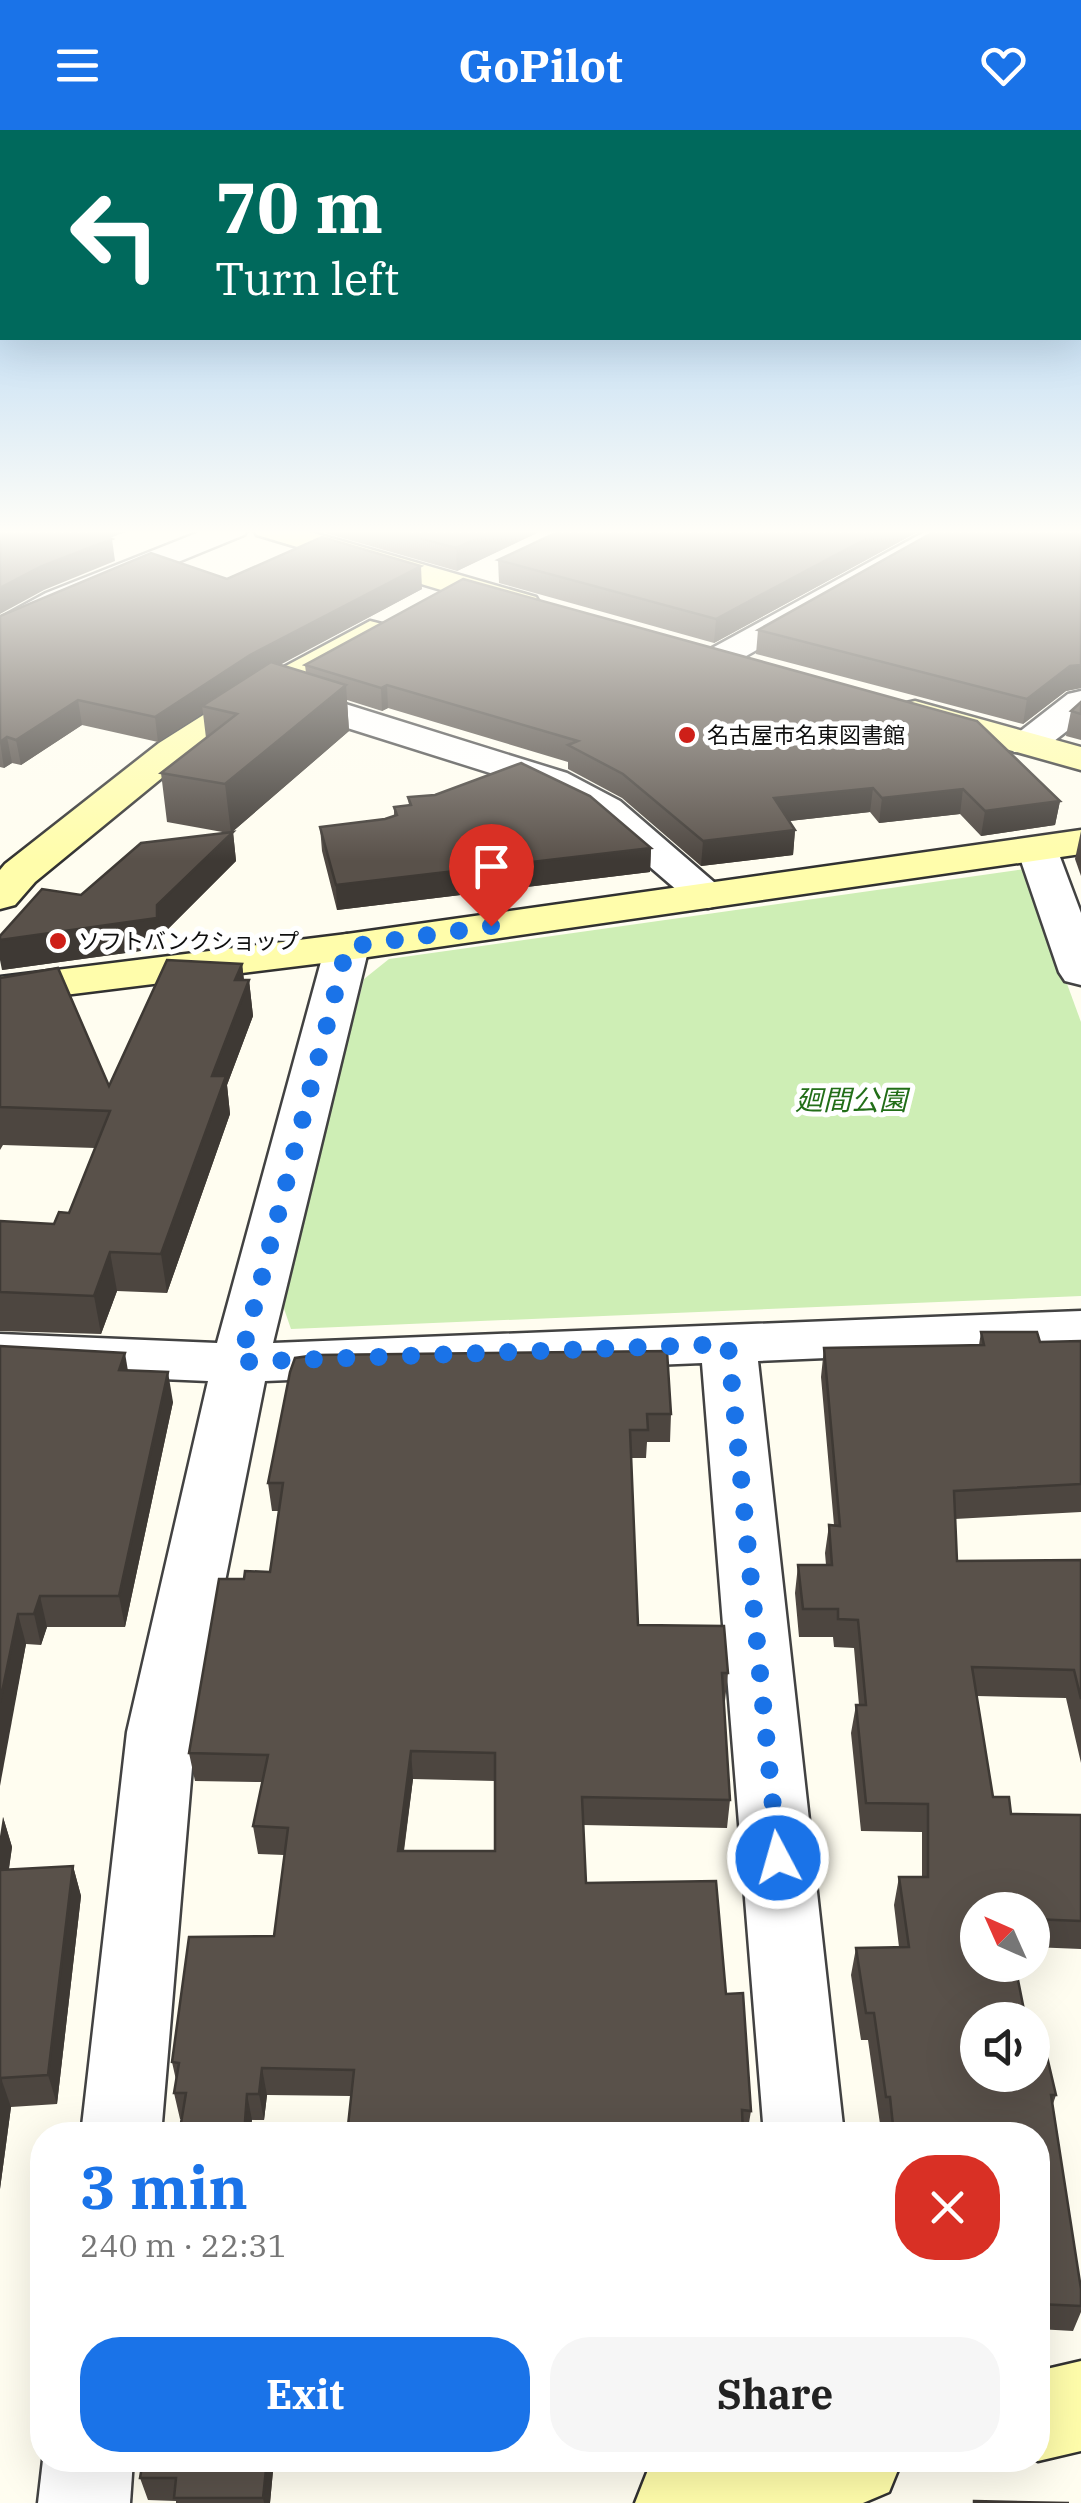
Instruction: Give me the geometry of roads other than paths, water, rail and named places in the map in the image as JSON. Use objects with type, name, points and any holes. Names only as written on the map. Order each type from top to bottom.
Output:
[{"type":"street","points":[[0,896],[20,873],[157,762],[266,690],[357,640]]},
{"type":"street","points":[[732,640],[700,656],[752,670]]},
{"type":"street","points":[[266,690],[554,782],[606,809],[708,896]]},
{"type":"street","points":[[1028,744],[1081,702]]},
{"type":"street","points":[[883,704],[1081,758]]},
{"type":"street","points":[[0,990],[347,947],[1081,842]]},
{"type":"street","points":[[1037,848],[1081,972]]},
{"type":"street","points":[[121,2122],[161,1732],[240,1362],[347,947]]},
{"type":"street","points":[[0,1353],[240,1362],[1081,1330]]},
{"type":"street","points":[[728,1344],[803,2122]]},
{"type":"street","points":[[1050,2413],[1081,2406]]},
{"type":"street","points":[[84,2503],[87,2472]]},
{"type":"street","points":[[682,2503],[804,2472]]},
{"type":"place","name":"名古屋市名東図書館","points":[[687,735]]},
{"type":"place","name":"ソフトバンクショップ","points":[[58,941]]},
{"type":"park label","name":"廻間公園","points":[[851,1100]]}]
